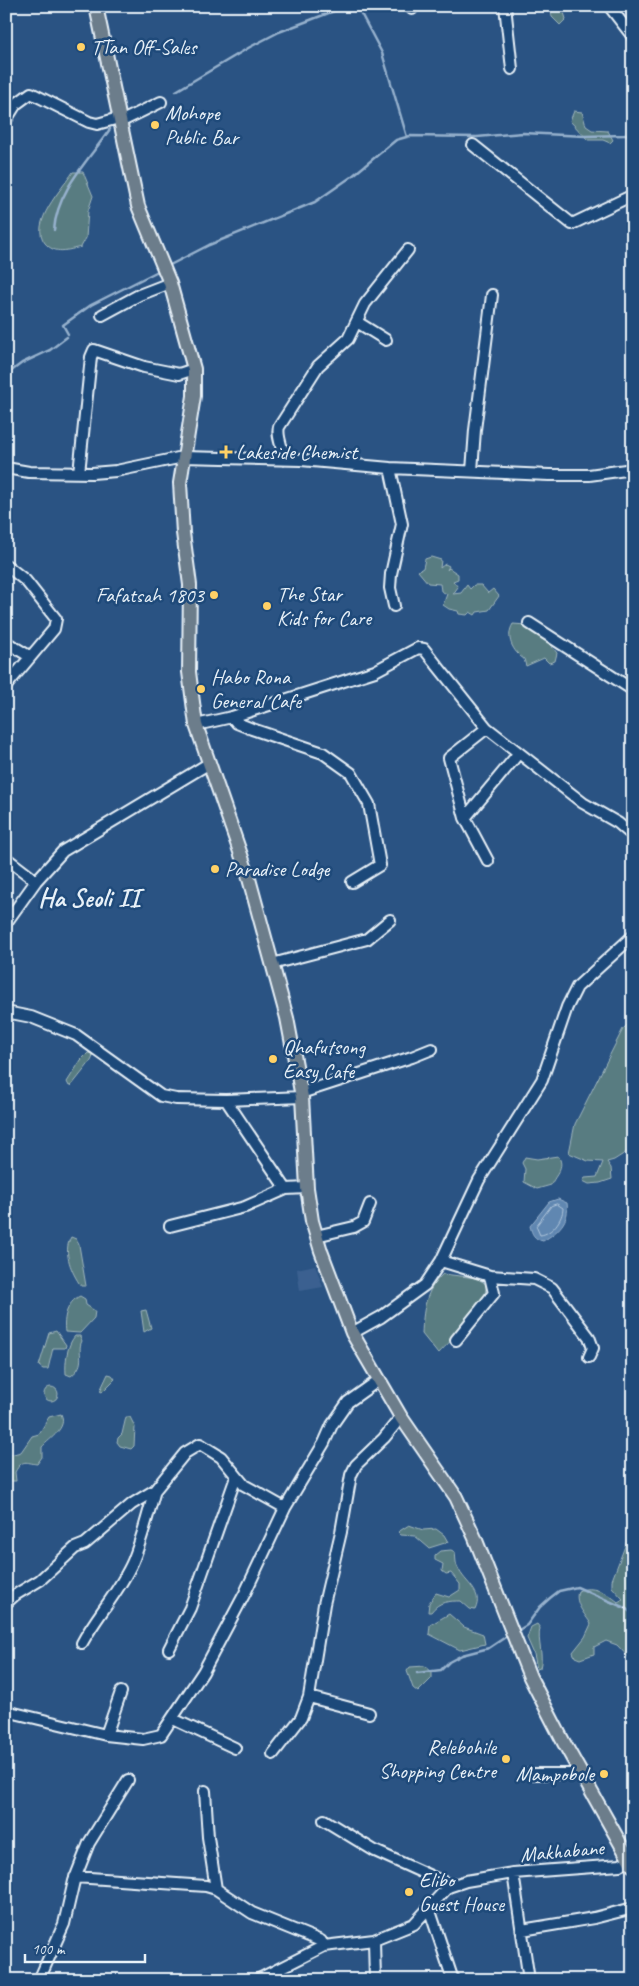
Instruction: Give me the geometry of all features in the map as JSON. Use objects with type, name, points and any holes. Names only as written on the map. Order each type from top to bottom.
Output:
[{"type":"main road","points":[[96,6],[138,206],[169,279],[194,369],[194,396],[180,483],[183,533],[190,585],[189,672],[196,725],[248,875],[287,1018],[301,1095],[307,1188],[316,1236],[352,1333],[401,1417],[456,1498],[475,1538],[530,1677],[580,1771],[632,1862]]},
{"type":"street","points":[[505,6],[512,70]]},
{"type":"street","points":[[609,6],[633,37]]},
{"type":"street","points":[[6,120],[16,104],[31,93],[89,122],[97,124],[119,120],[161,102]]},
{"type":"street","points":[[473,145],[572,224],[633,195]]},
{"type":"street","points":[[284,460],[284,452],[278,432],[279,427],[318,366],[348,339],[365,304],[408,250]]},
{"type":"street","points":[[102,315],[169,279]]},
{"type":"street","points":[[472,471],[474,430],[492,295]]},
{"type":"street","points":[[357,322],[386,340]]},
{"type":"street","points":[[79,473],[91,357],[94,350],[144,366],[180,374],[194,369]]},
{"type":"street","points":[[6,468],[29,472],[79,473],[116,471],[183,457],[301,460],[390,468],[589,475],[633,469]]},
{"type":"street","points":[[390,468],[402,524],[391,574],[390,588],[394,606]]},
{"type":"street","points":[[6,565],[26,581],[56,619],[54,629],[29,656],[6,686]]},
{"type":"street","points":[[529,623],[633,690]]},
{"type":"street","points":[[6,642],[29,656]]},
{"type":"street","points":[[196,725],[232,717],[375,671],[418,648],[424,649],[487,728],[583,803],[618,823],[633,836]]},
{"type":"street","points":[[232,717],[237,723],[252,729],[323,753],[351,773],[369,804],[380,865],[352,882]]},
{"type":"street","points":[[487,728],[449,758],[465,818],[488,861]]},
{"type":"street","points":[[465,818],[518,754]]},
{"type":"street","points":[[6,923],[36,881],[63,851],[208,764]]},
{"type":"street","points":[[6,858],[36,881]]},
{"type":"street","points":[[272,964],[295,960],[367,939],[390,920]]},
{"type":"street","points":[[352,1333],[381,1317],[425,1285],[441,1261],[480,1180],[542,1080],[567,1007],[577,987],[594,970],[625,946],[633,936]]},
{"type":"street","points":[[6,1012],[32,1017],[76,1035],[161,1096],[176,1099],[226,1100],[301,1095],[432,1048]]},
{"type":"street","points":[[226,1100],[286,1189]]},
{"type":"street","points":[[170,1226],[245,1207],[286,1189],[307,1188]]},
{"type":"street","points":[[316,1236],[354,1227],[363,1222],[370,1204]]},
{"type":"street","points":[[441,1261],[490,1276],[520,1276],[534,1279],[552,1288],[589,1337],[593,1348],[589,1357]]},
{"type":"street","points":[[456,1340],[494,1293],[490,1276]]},
{"type":"street","points":[[6,1711],[106,1735],[143,1739],[161,1735],[203,1672],[246,1593],[285,1508],[324,1443],[332,1425],[348,1402],[378,1380]]},
{"type":"street","points":[[273,1754],[301,1718],[310,1697],[324,1604],[341,1532],[351,1475],[356,1465],[384,1438],[401,1417]]},
{"type":"street","points":[[6,1603],[15,1595],[40,1580],[75,1548],[85,1544],[132,1504],[155,1490],[185,1453],[200,1444],[221,1457],[236,1477],[256,1492],[285,1508]]},
{"type":"street","points":[[169,1648],[190,1608],[236,1477]]},
{"type":"street","points":[[82,1643],[90,1628],[113,1598],[133,1561],[155,1490]]},
{"type":"street","points":[[106,1735],[121,1692]]},
{"type":"street","points":[[310,1697],[370,1713]]},
{"type":"street","points":[[173,1719],[235,1748]]},
{"type":"street","points":[[530,1774],[573,1774],[580,1771]]},
{"type":"street","points":[[39,1980],[64,1924],[75,1877],[89,1842],[128,1780]]},
{"type":"street","points":[[205,1791],[208,1837],[216,1890]]},
{"type":"street","points":[[257,1980],[324,1946],[374,1940],[414,1924],[448,1887],[448,1884],[375,1851],[324,1820]]},
{"type":"street","name":"Makhabane","points":[[448,1887],[466,1881],[513,1873],[620,1865],[632,1862]]},
{"type":"street","points":[[513,1873],[529,1980]]},
{"type":"street","points":[[75,1877],[206,1886],[216,1890],[252,1913],[321,1941],[324,1946]]},
{"type":"street","points":[[429,1908],[453,1980]]},
{"type":"street","points":[[522,1930],[594,1918],[633,1908]]},
{"type":"street","points":[[374,1940],[375,1980]]},
{"type":"shaded area","points":[[612,6],[633,6],[633,32]]},
{"type":"shaded area","points":[[315,1265],[323,1287],[300,1291],[297,1269]]},
{"type":"green space","points":[[550,6],[562,6],[566,19],[560,25],[552,17]]},
{"type":"green space","points":[[574,111],[582,112],[586,126],[592,130],[608,131],[613,140],[610,143],[603,140],[588,140],[570,121]]},
{"type":"green space","points":[[73,172],[83,172],[93,196],[88,211],[86,238],[81,247],[57,250],[45,243],[41,235],[41,226],[49,206]]},
{"type":"green space","points":[[431,557],[441,560],[440,568],[445,564],[449,566],[447,570],[449,568],[458,574],[458,579],[453,581],[458,587],[453,594],[461,593],[467,585],[470,589],[474,585],[481,585],[488,593],[493,589],[499,596],[489,610],[477,612],[475,615],[470,612],[467,615],[459,614],[458,611],[443,605],[447,594],[441,591],[440,584],[428,583],[418,571],[423,568],[425,559]]},
{"type":"green space","points":[[513,624],[526,625],[546,639],[557,653],[555,661],[549,663],[544,658],[526,666],[524,659],[511,644],[510,634]]},
{"type":"green space","points":[[632,1020],[633,1148],[614,1160],[607,1162],[611,1168],[612,1179],[589,1184],[583,1181],[585,1178],[597,1177],[603,1162],[588,1161],[569,1153],[575,1124],[623,1029]]},
{"type":"green space","points":[[88,1053],[94,1054],[91,1061],[72,1085],[69,1086],[67,1082],[81,1060]]},
{"type":"green space","points":[[558,1156],[561,1164],[551,1185],[537,1189],[524,1182],[525,1169],[522,1163],[525,1157],[537,1159]]},
{"type":"green space","points":[[71,1237],[76,1239],[79,1245],[86,1286],[81,1286],[69,1262],[68,1243]]},
{"type":"green space","points":[[443,1274],[477,1278],[486,1284],[485,1293],[476,1312],[438,1354],[422,1334],[422,1325],[426,1301],[432,1287]]},
{"type":"green space","points":[[80,1296],[85,1299],[86,1305],[95,1311],[94,1318],[80,1333],[65,1332],[65,1321],[69,1306]]},
{"type":"green space","points":[[146,1310],[151,1328],[144,1332],[141,1311]]},
{"type":"green space","points":[[56,1331],[66,1345],[65,1348],[53,1348],[48,1369],[43,1369],[39,1366],[49,1333]]},
{"type":"green space","points":[[75,1336],[80,1336],[82,1341],[80,1362],[79,1367],[71,1376],[66,1374],[66,1359],[68,1349]]},
{"type":"green space","points":[[108,1374],[112,1375],[115,1379],[102,1392],[100,1391]]},
{"type":"green space","points":[[48,1387],[54,1387],[58,1394],[54,1401],[48,1401],[44,1397],[44,1391]]},
{"type":"green space","points":[[61,1414],[62,1424],[42,1447],[42,1457],[37,1464],[23,1463],[15,1472],[16,1481],[6,1481],[6,1456],[21,1452],[32,1436],[39,1434],[49,1417]]},
{"type":"green space","points":[[126,1417],[130,1417],[135,1427],[134,1446],[131,1449],[120,1446],[117,1442],[122,1434]]},
{"type":"green space","points":[[409,1525],[423,1530],[436,1529],[444,1535],[448,1542],[429,1548],[415,1536],[401,1535],[398,1532]]},
{"type":"green space","points":[[633,1525],[633,1662],[617,1645],[606,1641],[594,1647],[594,1654],[580,1659],[575,1657],[573,1652],[585,1637],[591,1624],[579,1605],[578,1591],[594,1589],[609,1595],[618,1602],[623,1599],[612,1587],[612,1580]]},
{"type":"green space","points":[[451,1550],[455,1552],[456,1564],[461,1574],[477,1598],[475,1610],[470,1609],[461,1601],[452,1601],[444,1602],[431,1612],[428,1612],[429,1603],[436,1593],[449,1597],[460,1590],[460,1584],[451,1573],[446,1574],[442,1571],[443,1564],[435,1560],[435,1555],[440,1551]]},
{"type":"green space","points":[[449,1614],[464,1627],[483,1634],[485,1644],[460,1650],[429,1634],[430,1625]]},
{"type":"green space","points":[[537,1624],[540,1628],[541,1663],[540,1668],[537,1669],[534,1654],[527,1638],[531,1627]]},
{"type":"green space","points":[[425,1666],[432,1672],[432,1678],[418,1692],[413,1688],[407,1671],[410,1667]]},
{"type":"water","points":[[558,1199],[567,1203],[565,1221],[548,1238],[543,1241],[537,1239],[530,1226],[549,1202]]},
{"type":"waterway","points":[[176,91],[279,32],[347,6]]},
{"type":"waterway","points":[[357,6],[382,53],[407,137]]},
{"type":"waterway","points":[[54,230],[56,215],[61,202],[75,176],[110,129]]},
{"type":"waterway","points":[[168,266],[209,245],[315,202],[351,177],[396,140],[410,136],[477,137],[523,133],[585,136],[625,135],[633,132]]},
{"type":"waterway","points":[[68,334],[63,325],[91,305],[160,270]]},
{"type":"waterway","points":[[6,375],[22,363],[50,350],[67,337]]},
{"type":"waterway","points":[[517,1631],[527,1625],[540,1607],[559,1591],[577,1587],[625,1608],[633,1614]]},
{"type":"waterway","points":[[417,1673],[441,1670],[449,1662],[462,1655],[489,1648],[510,1634]]},
{"type":"place","name":"TTan Off-Sales","points":[[81,47]]},
{"type":"place","name":"Mohope Public Bar","points":[[155,125]]},
{"type":"place","name":"Lakeside Chemist","points":[[226,452]]},
{"type":"place","name":"Fafatsah 1803","points":[[214,595]]},
{"type":"place","name":"The Star Kids for Care","points":[[267,606]]},
{"type":"place","name":"Habo Rona General Cafe","points":[[201,689]]},
{"type":"place","name":"Paradise Lodge","points":[[215,869]]},
{"type":"place","name":"Qhafutsong Easy Cafe","points":[[273,1059]]},
{"type":"place","name":"Relebohile Shopping Centre","points":[[506,1759]]},
{"type":"place","name":"Mampobole","points":[[604,1774]]},
{"type":"place","name":"Elibo Guest House","points":[[409,1892]]},
{"type":"district","name":"Ha Seoli II","points":[[89,897]]}]
